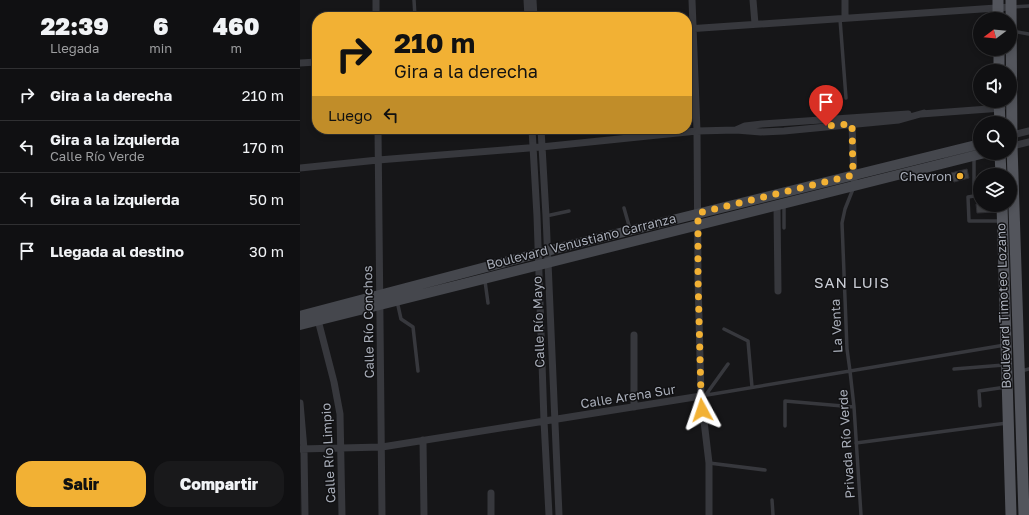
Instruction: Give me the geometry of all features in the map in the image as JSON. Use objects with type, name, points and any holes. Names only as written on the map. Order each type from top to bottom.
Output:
[{"type":"main road","name":"Boulevard Timoteo Lozano","points":[[1012,108],[1012,116]]},
{"type":"main road","name":"Boulevard Venustiano Carranza","points":[[300,325],[380,299],[542,253],[973,146]]},
{"type":"main road","name":"Boulevard Venustiano Carranza","points":[[300,316],[380,299],[397,300],[543,265],[973,156]]},
{"type":"main road","name":"Boulevard Timoteo Lozano","points":[[1012,160],[1024,370],[1024,515]]},
{"type":"main road","name":"Boulevard Timoteo Lozano","points":[[1002,212],[1011,515]]},
{"type":"street","points":[[376,0],[376,12]]},
{"type":"street","points":[[527,0],[528,12]]},
{"type":"street","points":[[533,0],[534,12]]},
{"type":"street","points":[[691,12],[692,0]]},
{"type":"street","points":[[753,0],[755,24]]},
{"type":"street","points":[[843,19],[845,0]]},
{"type":"street","points":[[692,29],[998,9],[1011,4]]},
{"type":"street","points":[[692,58],[697,131],[699,225],[698,279],[703,396],[709,463],[709,515]]},
{"type":"street","points":[[300,63],[312,62]]},
{"type":"street","points":[[736,130],[745,126],[762,124],[924,114],[975,108]]},
{"type":"street","points":[[692,132],[736,130],[761,132],[899,120],[924,114]]},
{"type":"street","points":[[852,124],[854,186]]},
{"type":"street","points":[[1017,138],[1029,131]]},
{"type":"street","name":"Calle Río Conchos","points":[[378,134],[382,515]]},
{"type":"street","name":"Calle Río Mayo","points":[[532,134],[537,216],[542,253],[554,419],[559,515]]},
{"type":"street","name":"Calle Río Mayo","points":[[540,134],[546,216],[542,253]]},
{"type":"street","points":[[300,168],[378,160],[532,148],[668,134]]},
{"type":"street","points":[[1017,141],[1029,142]]},
{"type":"street","points":[[778,291],[780,205]]},
{"type":"street","points":[[537,216],[546,216]]},
{"type":"street","name":"Calle Río Mayo","points":[[543,265],[544,421],[549,515]]},
{"type":"street","name":"Calle Río Limpio","points":[[318,320],[338,400],[342,448],[342,515]]},
{"type":"street","points":[[634,335],[634,407]]},
{"type":"street","name":"Calle Arena Sur","points":[[302,449],[382,447],[703,396]]},
{"type":"street","points":[[300,403],[305,515]]},
{"type":"street","points":[[423,440],[424,515]]},
{"type":"street","points":[[491,493],[491,515]]},
{"type":"lane","points":[[414,0],[415,12]]},
{"type":"lane","points":[[1011,4],[1029,6]]},
{"type":"lane","points":[[843,19],[846,98]]},
{"type":"lane","points":[[1017,32],[1029,34]]},
{"type":"lane","name":"La Venta","points":[[850,371],[847,349],[842,223],[845,209],[854,186]]},
{"type":"lane","points":[[973,196],[968,197],[969,220],[1002,221]]},
{"type":"lane","points":[[780,205],[784,228]]},
{"type":"lane","points":[[624,208],[630,230]]},
{"type":"lane","points":[[546,216],[569,211]]},
{"type":"lane","points":[[485,279],[488,303]]},
{"type":"lane","points":[[397,300],[401,319],[412,327],[418,371]]},
{"type":"lane","points":[[724,329],[748,341],[752,388]]},
{"type":"lane","name":"Calle Arena Sur","points":[[703,396],[1005,345]]},
{"type":"lane","points":[[703,396],[728,364]]},
{"type":"lane","points":[[954,369],[1006,365]]},
{"type":"lane","name":"Privada Río Verde","points":[[850,371],[854,407],[861,515]]},
{"type":"lane","points":[[980,406],[979,391],[1007,387]]},
{"type":"lane","points":[[785,426],[785,401],[854,407]]},
{"type":"lane","points":[[856,443],[1008,422]]},
{"type":"lane","points":[[709,463],[765,470]]},
{"type":"lane","points":[[772,500],[773,515]]},
{"type":"building","name":"Chevron","points":[[967,169],[969,178],[954,182],[951,173]]},
{"type":"place","name":"Chevron","points":[[960,176]]},
{"type":"district","name":"SAN LUIS","points":[[852,283]]},
{"type":"route","points":[[702,410],[698,279],[698,213],[853,175],[852,124],[826,126]]}]
